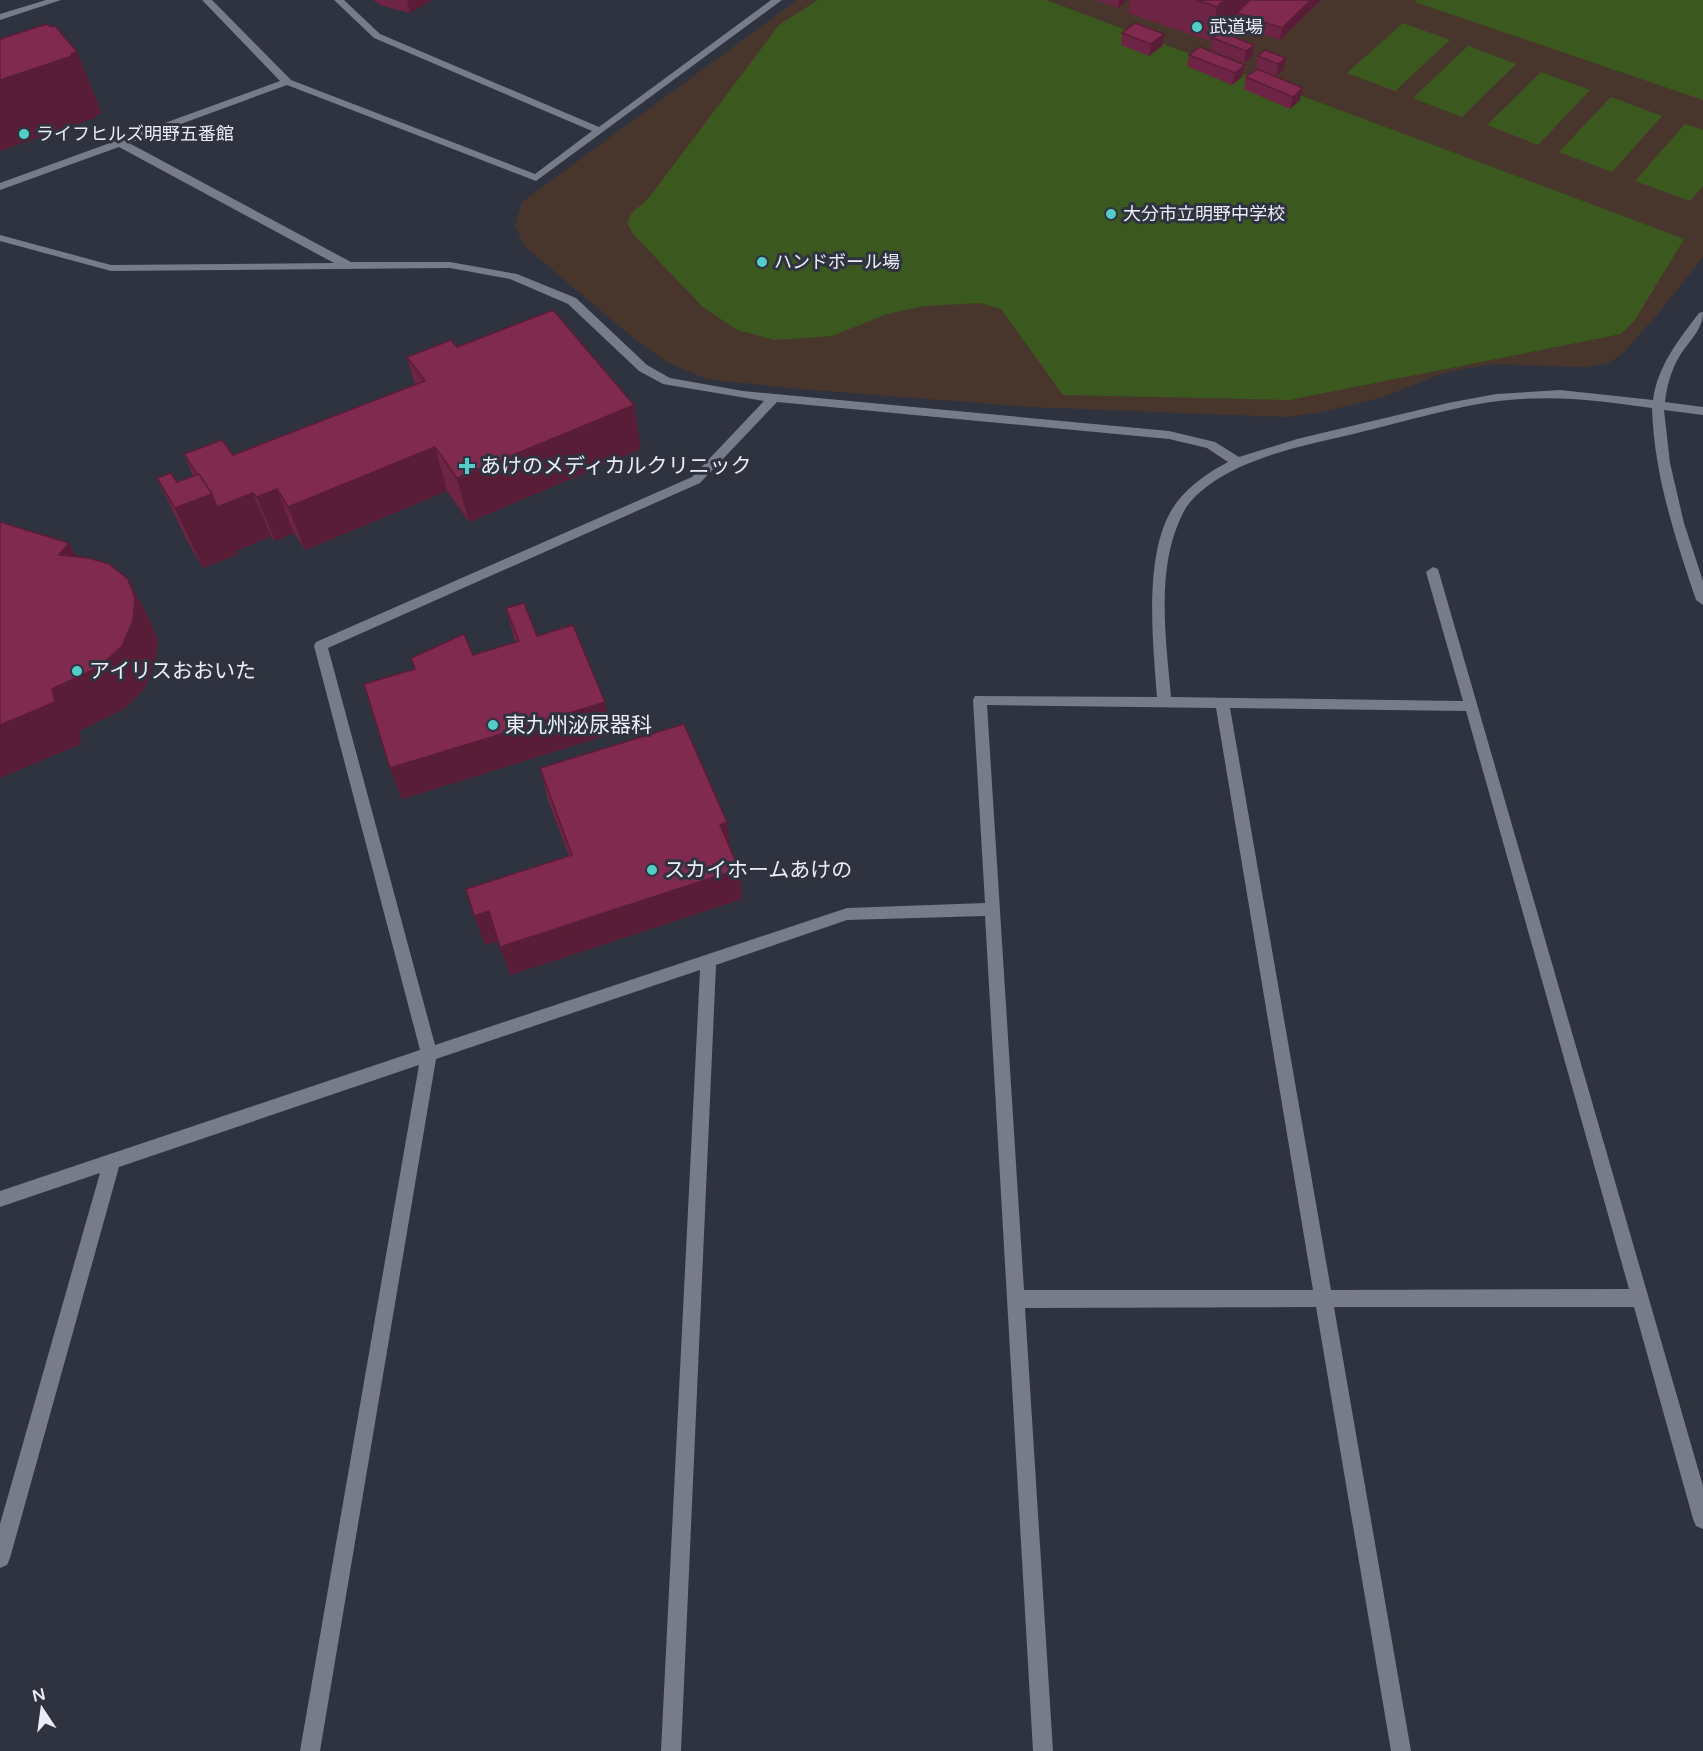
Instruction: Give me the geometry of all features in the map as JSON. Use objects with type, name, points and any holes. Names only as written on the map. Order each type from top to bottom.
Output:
[{"type":"street","points":[[0,17],[56,0]]},
{"type":"street","points":[[207,0],[287,82],[536,178],[777,0]]},
{"type":"street","points":[[339,0],[377,36],[600,131]]},
{"type":"street","points":[[0,187],[287,82]]},
{"type":"street","points":[[120,143],[349,266]]},
{"type":"street","points":[[0,238],[111,268],[450,266],[513,276],[572,301],[643,368],[667,381],[743,395],[1168,435],[1211,445],[1238,463]]},
{"type":"street","points":[[1703,316],[1670,363],[1661,385],[1658,405],[1663,454],[1676,514],[1703,600]]},
{"type":"street","points":[[1164,702],[1159,619],[1161,569],[1176,512],[1190,494],[1238,463],[1322,438],[1507,396],[1567,396],[1703,411]]},
{"type":"street","points":[[310,1751],[429,1054],[321,646],[696,480],[774,398]]},
{"type":"street","points":[[1433,572],[1703,1519]]},
{"type":"street","points":[[1043,1751],[981,700],[1472,706]]},
{"type":"street","points":[[1222,704],[1401,1751]]},
{"type":"street","points":[[0,1199],[847,914],[993,909]]},
{"type":"street","points":[[671,1751],[708,960]]},
{"type":"street","points":[[0,1558],[112,1161]]},
{"type":"street","points":[[1016,1299],[1640,1298]]},
{"type":"shaded area","name":"大分市立明野中学校","points":[[797,0],[1703,0],[1703,257],[1658,314],[1621,355],[1608,363],[1584,367],[1494,364],[1444,373],[1383,397],[1322,412],[1287,417],[1031,407],[800,389],[706,379],[667,362],[636,340],[524,246],[515,225],[522,202]]},
{"type":"green space","name":"大分市立明野中学校","points":[[818,0],[1046,0],[1684,239],[1635,320],[1621,334],[1289,400],[1063,395],[1001,309],[980,303],[924,306],[887,314],[832,336],[775,340],[737,330],[703,307],[633,234],[627,222],[632,213],[648,199],[779,25]]},
{"type":"green space","points":[[1417,0],[1703,0],[1703,100],[1415,2]]},
{"type":"green space","points":[[1403,23],[1450,40],[1395,91],[1347,73]]},
{"type":"green space","points":[[1468,46],[1516,64],[1462,117],[1413,98]]},
{"type":"green space","points":[[1541,72],[1590,90],[1538,145],[1487,125]]},
{"type":"green space","points":[[1611,97],[1662,116],[1612,172],[1559,152]]},
{"type":"green space","points":[[1685,124],[1703,130],[1703,186],[1690,201],[1635,181]]},
{"type":"building","points":[[1197,0],[1224,0],[1217,7]]},
{"type":"building","points":[[1250,0],[1311,0],[1282,28],[1237,13]]},
{"type":"building","points":[[1135,23],[1164,34],[1151,44],[1122,33]]},
{"type":"building","points":[[47,24],[51,27],[55,26],[77,52],[71,54],[72,56],[0,80],[0,39]]},
{"type":"building","points":[[1221,32],[1254,45],[1246,51],[1213,38]]},
{"type":"building","points":[[1200,47],[1245,65],[1235,73],[1189,55]]},
{"type":"building","points":[[1265,50],[1286,58],[1278,64],[1258,56]]},
{"type":"building","points":[[1257,69],[1303,88],[1293,97],[1246,77]]},
{"type":"building","points":[[553,310],[634,405],[457,478],[435,447],[288,507],[277,489],[257,497],[253,493],[217,507],[212,494],[184,454],[222,440],[233,455],[425,381],[407,357],[451,340],[457,347]]},
{"type":"building","points":[[171,473],[177,482],[199,474],[212,494],[175,508],[157,478]]},
{"type":"building","points":[[0,522],[69,543],[59,555],[89,558],[109,564],[128,579],[135,598],[133,620],[122,646],[99,667],[52,689],[55,702],[0,725]]},
{"type":"building","name":"東九州泌尿器科","points":[[524,603],[537,636],[573,625],[605,702],[390,768],[364,684],[415,669],[411,658],[464,634],[473,655],[519,641],[506,608]]},
{"type":"building","name":"スカイホームあけの","points":[[684,724],[727,822],[720,825],[739,869],[500,947],[489,911],[474,916],[466,889],[572,855],[540,768]]},
{"type":"place","name":"武道場","points":[[1197,27]]},
{"type":"place","name":"ライフヒルズ明野五番館","points":[[24,134]]},
{"type":"place","name":"大分市立明野中学校","points":[[1111,214]]},
{"type":"place","name":"ハンドボール場","points":[[762,262]]},
{"type":"place","name":"あけのメディカルクリニック","points":[[467,466]]},
{"type":"place","name":"アイリスおおいた","points":[[77,671]]},
{"type":"place","name":"東九州泌尿器科","points":[[493,725]]},
{"type":"place","name":"スカイホームあけの","points":[[652,870]]}]
